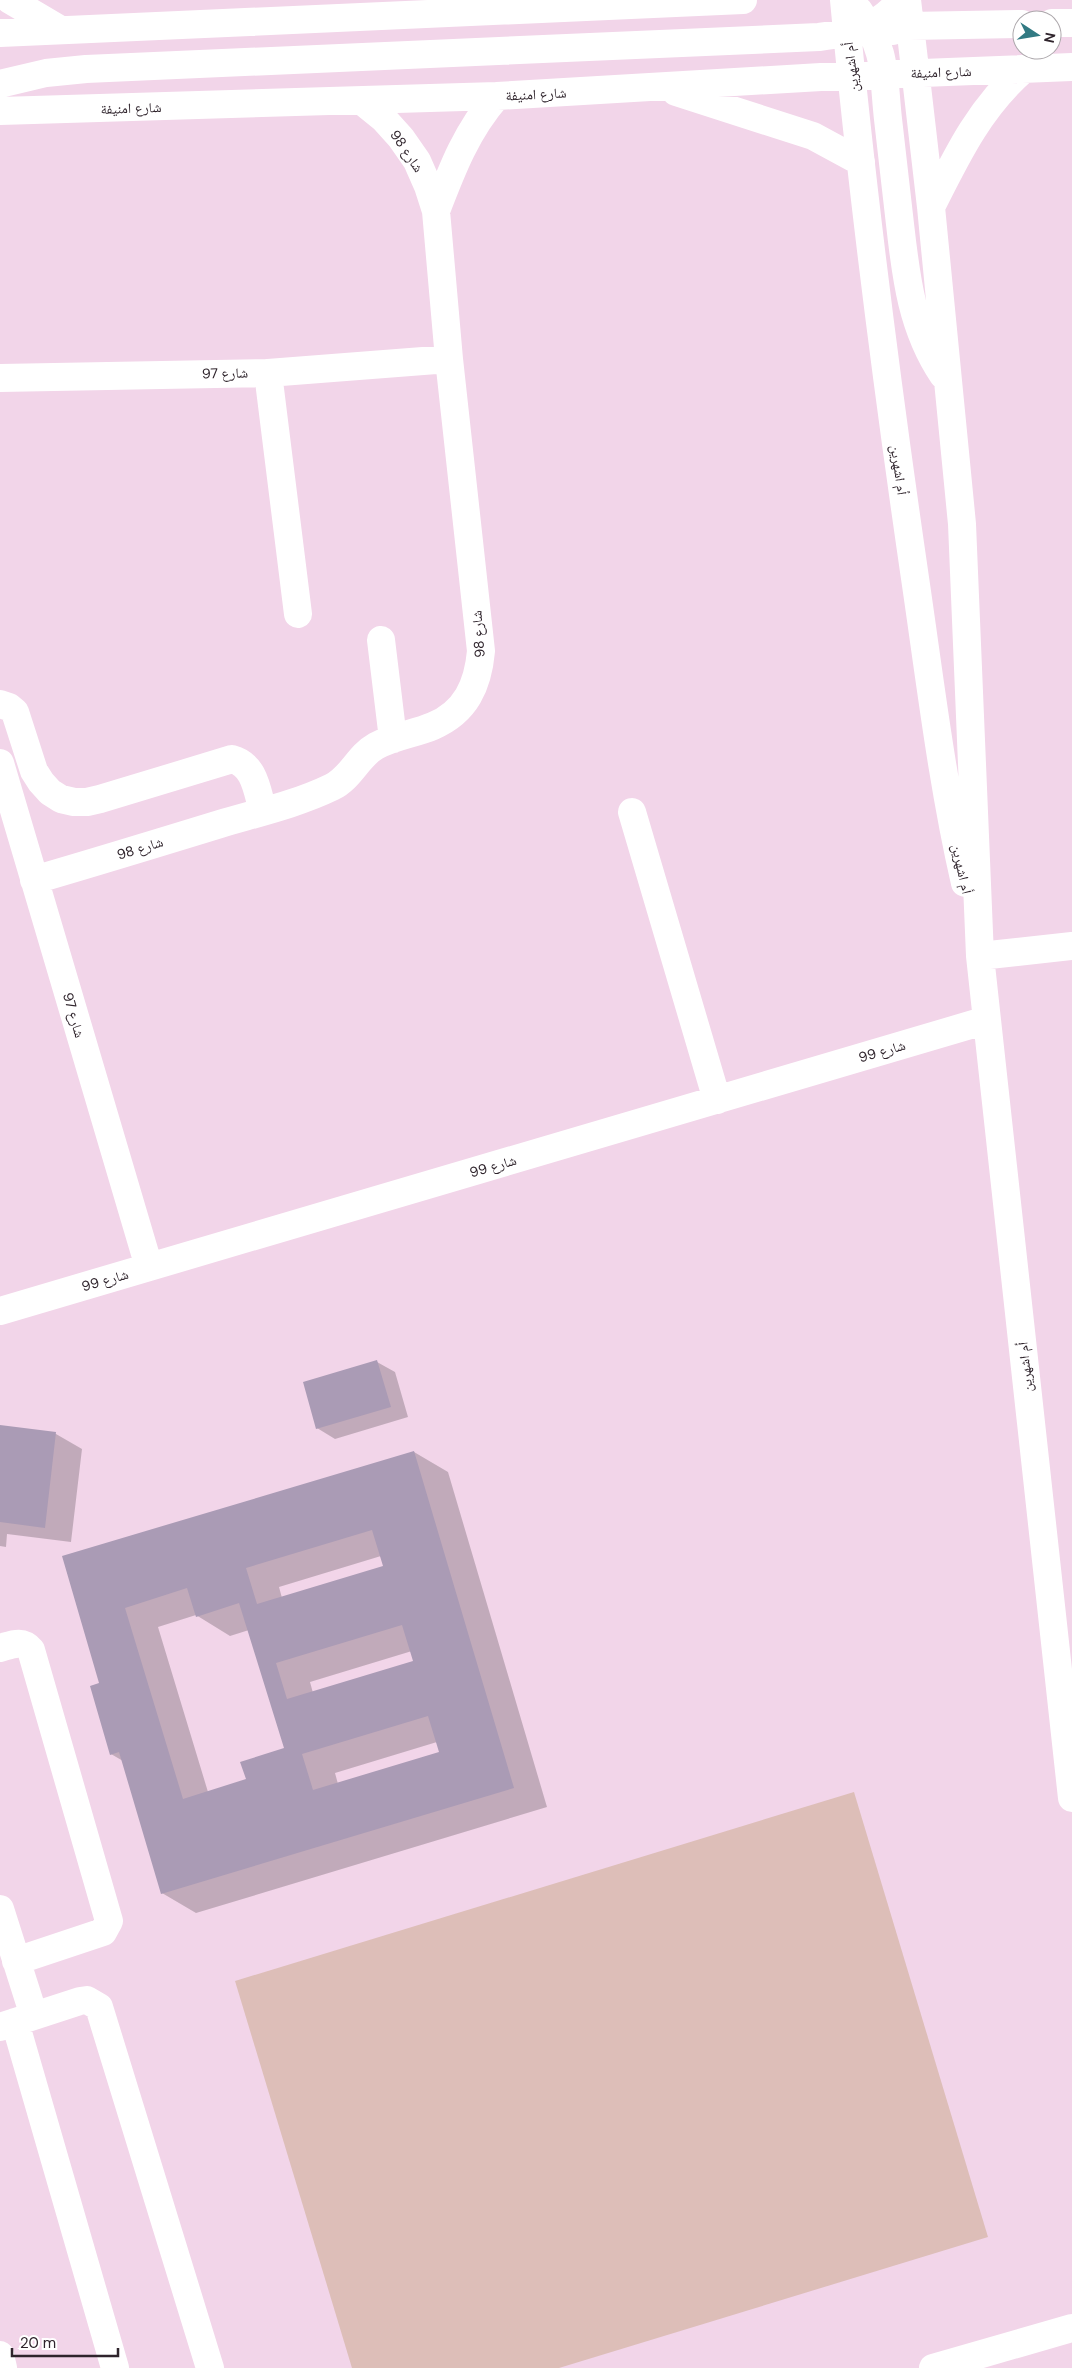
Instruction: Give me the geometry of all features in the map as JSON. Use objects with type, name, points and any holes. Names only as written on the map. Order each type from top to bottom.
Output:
[{"type":"street","points":[[0,33],[654,2],[742,0]]},
{"type":"street","name":"أم اشهرين","points":[[844,0],[881,22],[914,73],[931,207],[962,524],[979,946],[1064,1644],[1072,1798]]},
{"type":"street","points":[[849,0],[881,22]]},
{"type":"street","points":[[900,0],[881,22],[890,134],[911,303],[920,334],[934,362],[948,383]]},
{"type":"street","points":[[23,1],[61,30]]},
{"type":"street","points":[[0,84],[46,73],[86,69],[809,37],[881,22],[1012,24]]},
{"type":"street","name":"أم اشهرين","points":[[881,22],[852,76],[860,162],[883,348],[943,770],[964,881],[979,946]]},
{"type":"street","name":"شارع امنيفة","points":[[0,111],[497,96],[852,76],[1072,67]]},
{"type":"street","points":[[931,207],[965,139],[977,120],[999,92],[1024,70]]},
{"type":"street","points":[[660,88],[813,136],[860,162]]},
{"type":"street","name":"شارع 98","points":[[436,211],[453,167],[471,130],[497,96]]},
{"type":"street","name":"شارع 98","points":[[34,880],[263,811],[332,787],[348,776],[365,754],[393,739],[433,726],[449,718],[463,706],[473,691],[479,672],[479,633],[449,359],[436,211],[428,186],[412,154],[383,118],[362,101]]},
{"type":"street","name":"شارع 97","points":[[0,378],[268,373],[449,359]]},
{"type":"street","points":[[268,373],[298,614]]},
{"type":"street","points":[[381,640],[393,739]]},
{"type":"street","points":[[0,704],[16,712],[34,771],[50,792],[61,799],[87,802],[232,759],[240,761],[247,767],[263,811]]},
{"type":"street","name":"شارع 97","points":[[0,763],[148,1267]]},
{"type":"street","points":[[632,812],[717,1100]]},
{"type":"street","points":[[979,946],[1072,946]]},
{"type":"street","name":"شارع 99","points":[[0,1311],[987,1020]]},
{"type":"street","points":[[0,1648],[17,1643],[24,1644],[31,1650],[109,1921],[103,1932],[16,1961]]},
{"type":"street","points":[[0,1909],[16,1961],[16,2022],[115,2368]]},
{"type":"street","points":[[16,2022],[87,2000],[100,2007],[210,2368]]},
{"type":"street","points":[[933,2368],[1072,2328]]},
{"type":"street","points":[[0,2355],[4,2368]]},
{"type":"shaded area","points":[[854,1792],[988,2237],[559,2368],[352,2368],[235,1981]]},
{"type":"building","points":[[377,1360],[391,1407],[316,1429],[303,1382]]},
{"type":"building","points":[[0,1425],[56,1432],[45,1528],[0,1522]]},
{"type":"building","points":[[414,1451],[514,1788],[161,1894],[119,1752],[110,1755],[90,1686],[99,1683],[62,1556]],"holes":[[[372,1530],[383,1566],[257,1604],[246,1568]],[[187,1588],[196,1617],[239,1603],[284,1748],[240,1762],[246,1779],[183,1799],[125,1608]],[[402,1625],[413,1661],[287,1699],[276,1663]],[[428,1716],[439,1752],[313,1790],[302,1754]]]}]
